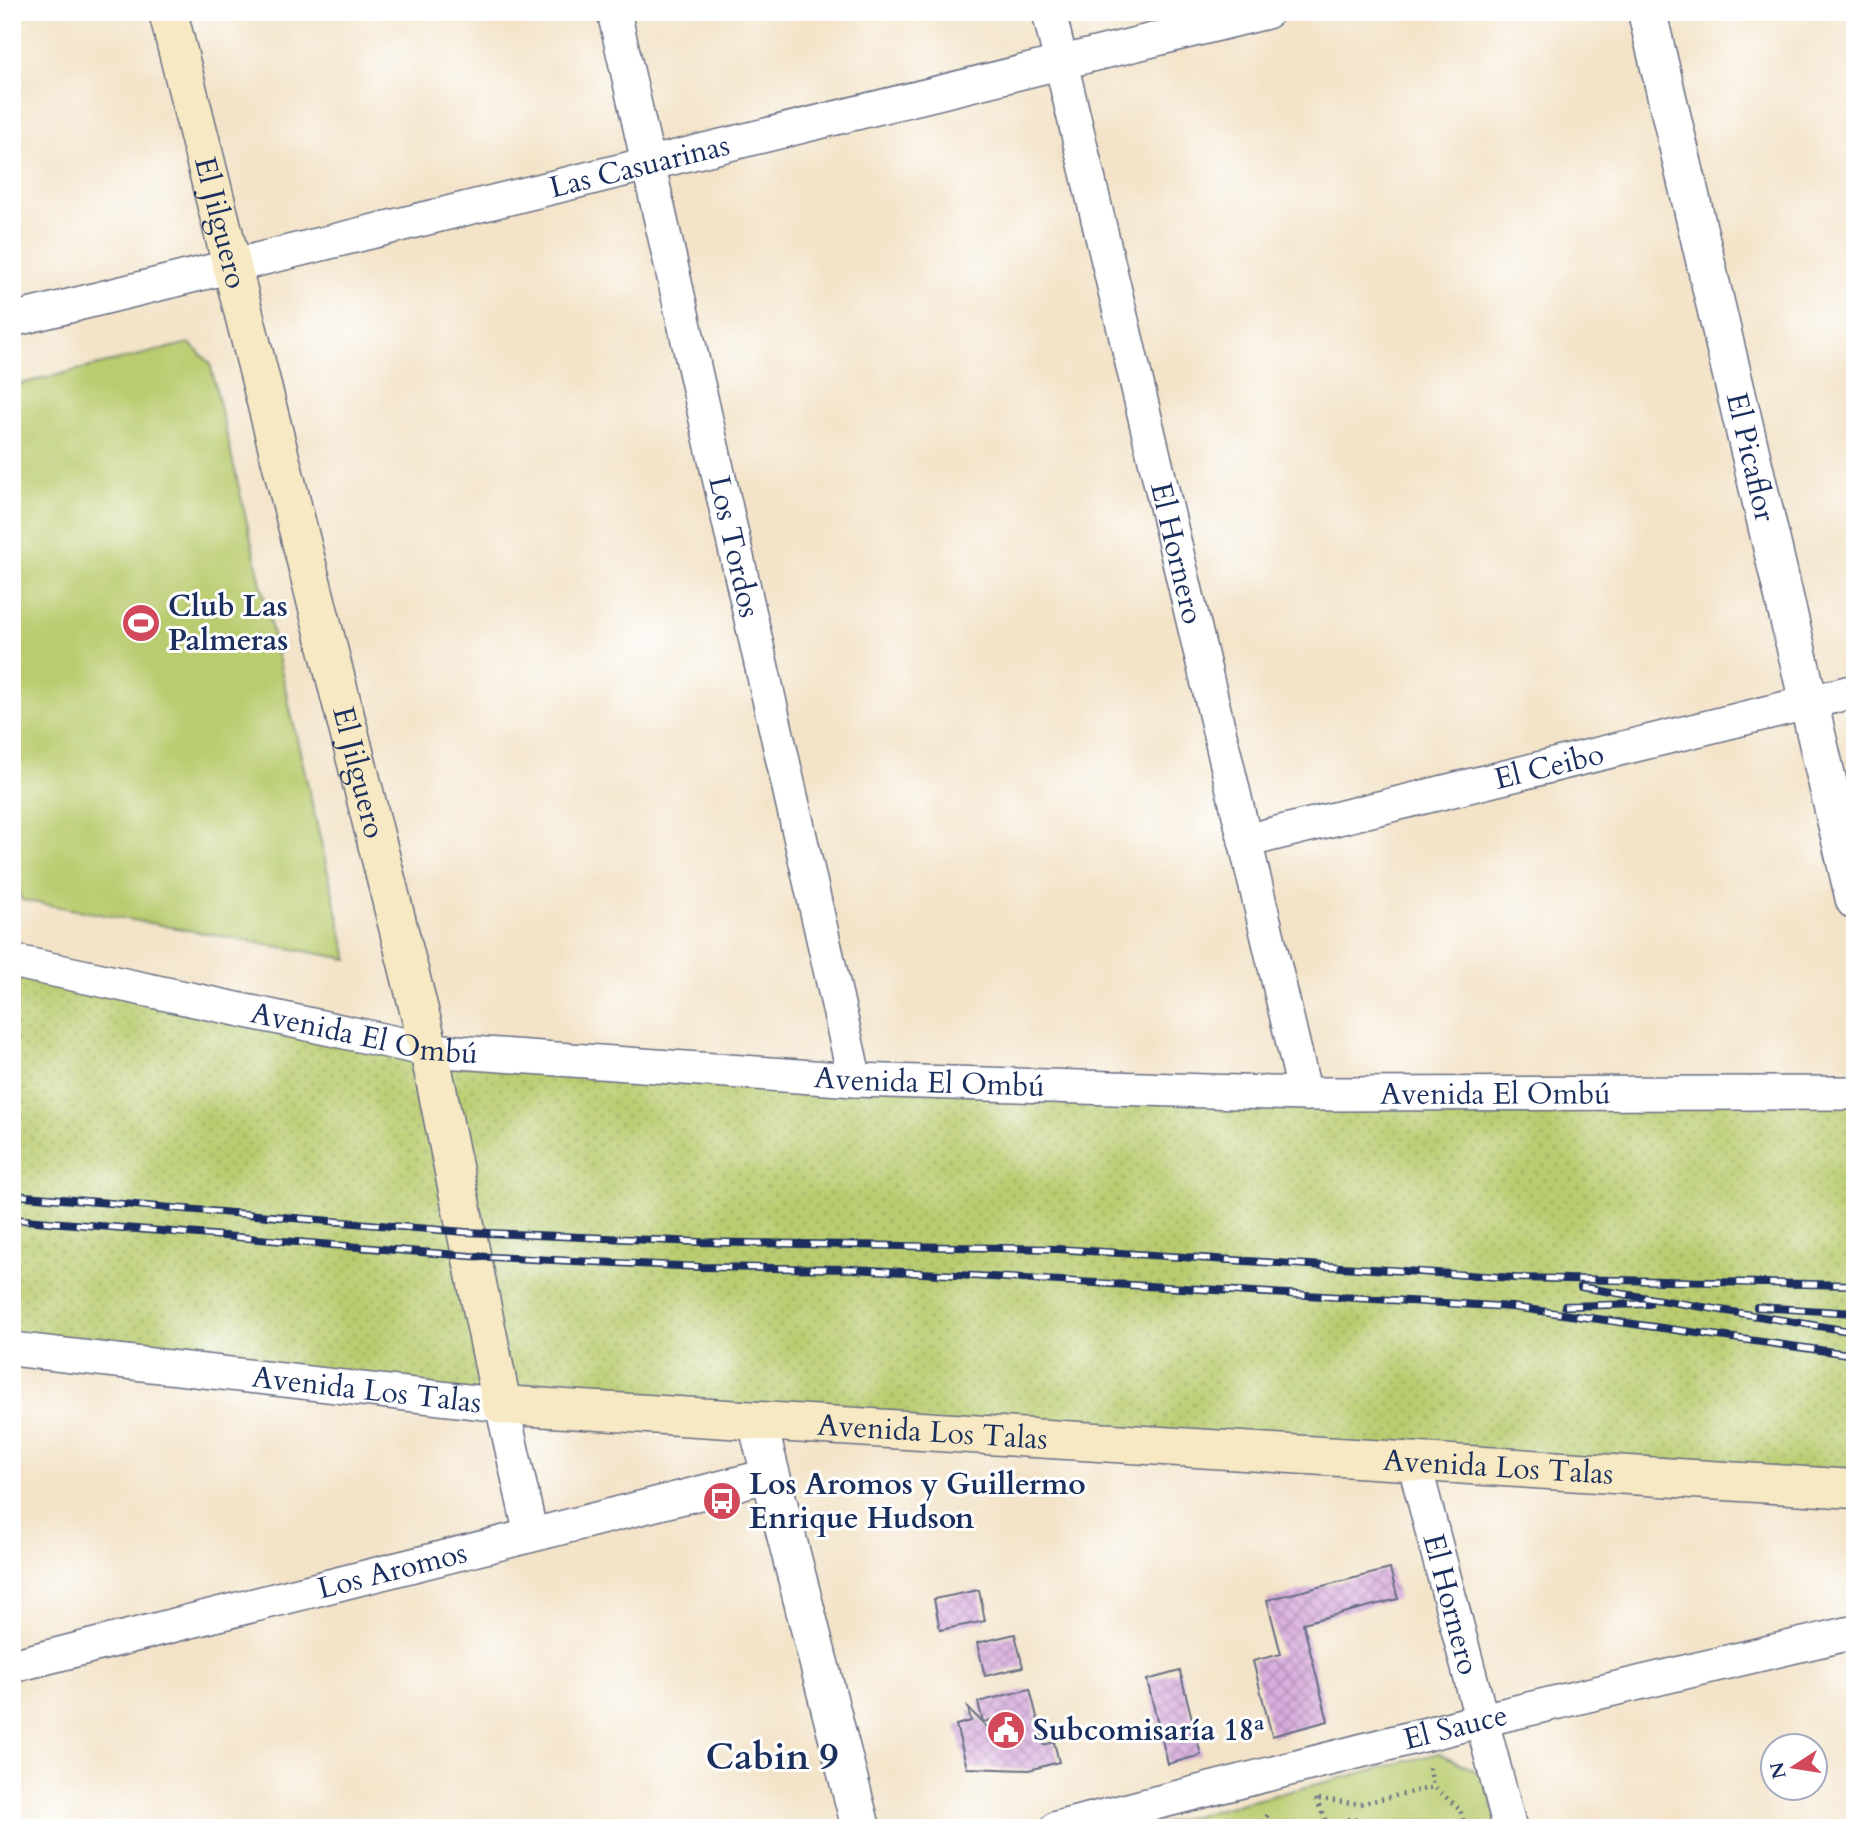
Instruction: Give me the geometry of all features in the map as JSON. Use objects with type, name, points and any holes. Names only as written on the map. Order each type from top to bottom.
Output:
[{"type":"main road","name":"El Jilguero","points":[[168,12],[429,1050],[502,1405]]},
{"type":"main road","name":"Avenida Los Talas","points":[[502,1405],[1855,1489]]},
{"type":"street","name":"Los Tordos","points":[[614,12],[855,1080]]},
{"type":"street","name":"El Hornero","points":[[1049,12],[1305,1094]]},
{"type":"street","name":"Las Casuarinas","points":[[12,320],[1266,12]]},
{"type":"street","name":"El Picaflor","points":[[1647,12],[1855,901]]},
{"type":"street","name":"El Ceibo","points":[[1245,841],[1855,691]]},
{"type":"street","name":"Avenida El Ombú","points":[[12,961],[429,1050],[855,1080],[1305,1094],[1855,1093]]},
{"type":"street","name":"Avenida Los Talas","points":[[12,1349],[502,1405]]},
{"type":"street","name":"El Jilguero","points":[[502,1405],[531,1535]]},
{"type":"street","points":[[757,1421],[861,1828]]},
{"type":"street","name":"El Hornero","points":[[1415,1462],[1510,1828]]},
{"type":"street","name":"Los Aromos","points":[[12,1666],[771,1475]]},
{"type":"street","name":"El Sauce","points":[[1057,1828],[1482,1720],[1855,1632]]},
{"type":"path","points":[[1304,1802],[1316,1799],[1359,1804],[1434,1787],[1461,1810],[1465,1828]]},
{"type":"path","points":[[1316,1799],[1327,1824]]},
{"type":"path","points":[[1258,1828],[1267,1813],[1279,1809]]},
{"type":"path","points":[[1321,1828],[1351,1818],[1382,1828]]},
{"type":"green space","name":"Club Las Palmeras","points":[[189,343],[210,363],[348,959],[21,900],[12,860],[12,386]]},
{"type":"green space","points":[[12,961],[429,1050],[855,1080],[1855,1093],[1855,1489],[502,1405],[12,1349]]},
{"type":"green space","points":[[1439,1753],[1486,1776],[1498,1828],[1146,1828]]},
{"type":"building","points":[[1390,1569],[1398,1599],[1303,1623],[1328,1721],[1272,1736],[1253,1661],[1281,1654],[1267,1600]]},
{"type":"building","points":[[979,1590],[985,1621],[940,1630],[934,1599]]},
{"type":"building","points":[[1015,1634],[1023,1667],[985,1676],[977,1643]]},
{"type":"building","points":[[1180,1671],[1201,1755],[1168,1764],[1147,1680]]},
{"type":"building","points":[[1030,1689],[1044,1745],[1054,1742],[1059,1762],[1029,1770],[967,1768],[956,1725],[971,1721],[968,1708],[990,1730],[1021,1740],[1014,1714],[983,1722],[978,1702]]},
{"type":"railway","points":[[12,1195],[465,1232],[699,1242],[1057,1249],[1515,1278],[1855,1285]]},
{"type":"railway","points":[[12,1219],[470,1256],[701,1267],[853,1269],[1512,1307],[1855,1355]]},
{"type":"railway","points":[[1581,1287],[1855,1332]]},
{"type":"railway","points":[[1565,1306],[1649,1304]]},
{"type":"railway","points":[[1757,1307],[1855,1313]]},
{"type":"place","name":"Club Las Palmeras","points":[[141,623]]},
{"type":"place","name":"Los Aromos y Guillermo Enrique Hudson","points":[[722,1501]]},
{"type":"place","name":"Subcomisaría 18ª","points":[[1006,1730]]},
{"type":"district","name":"Cabin 9","points":[[772,1757]]}]
